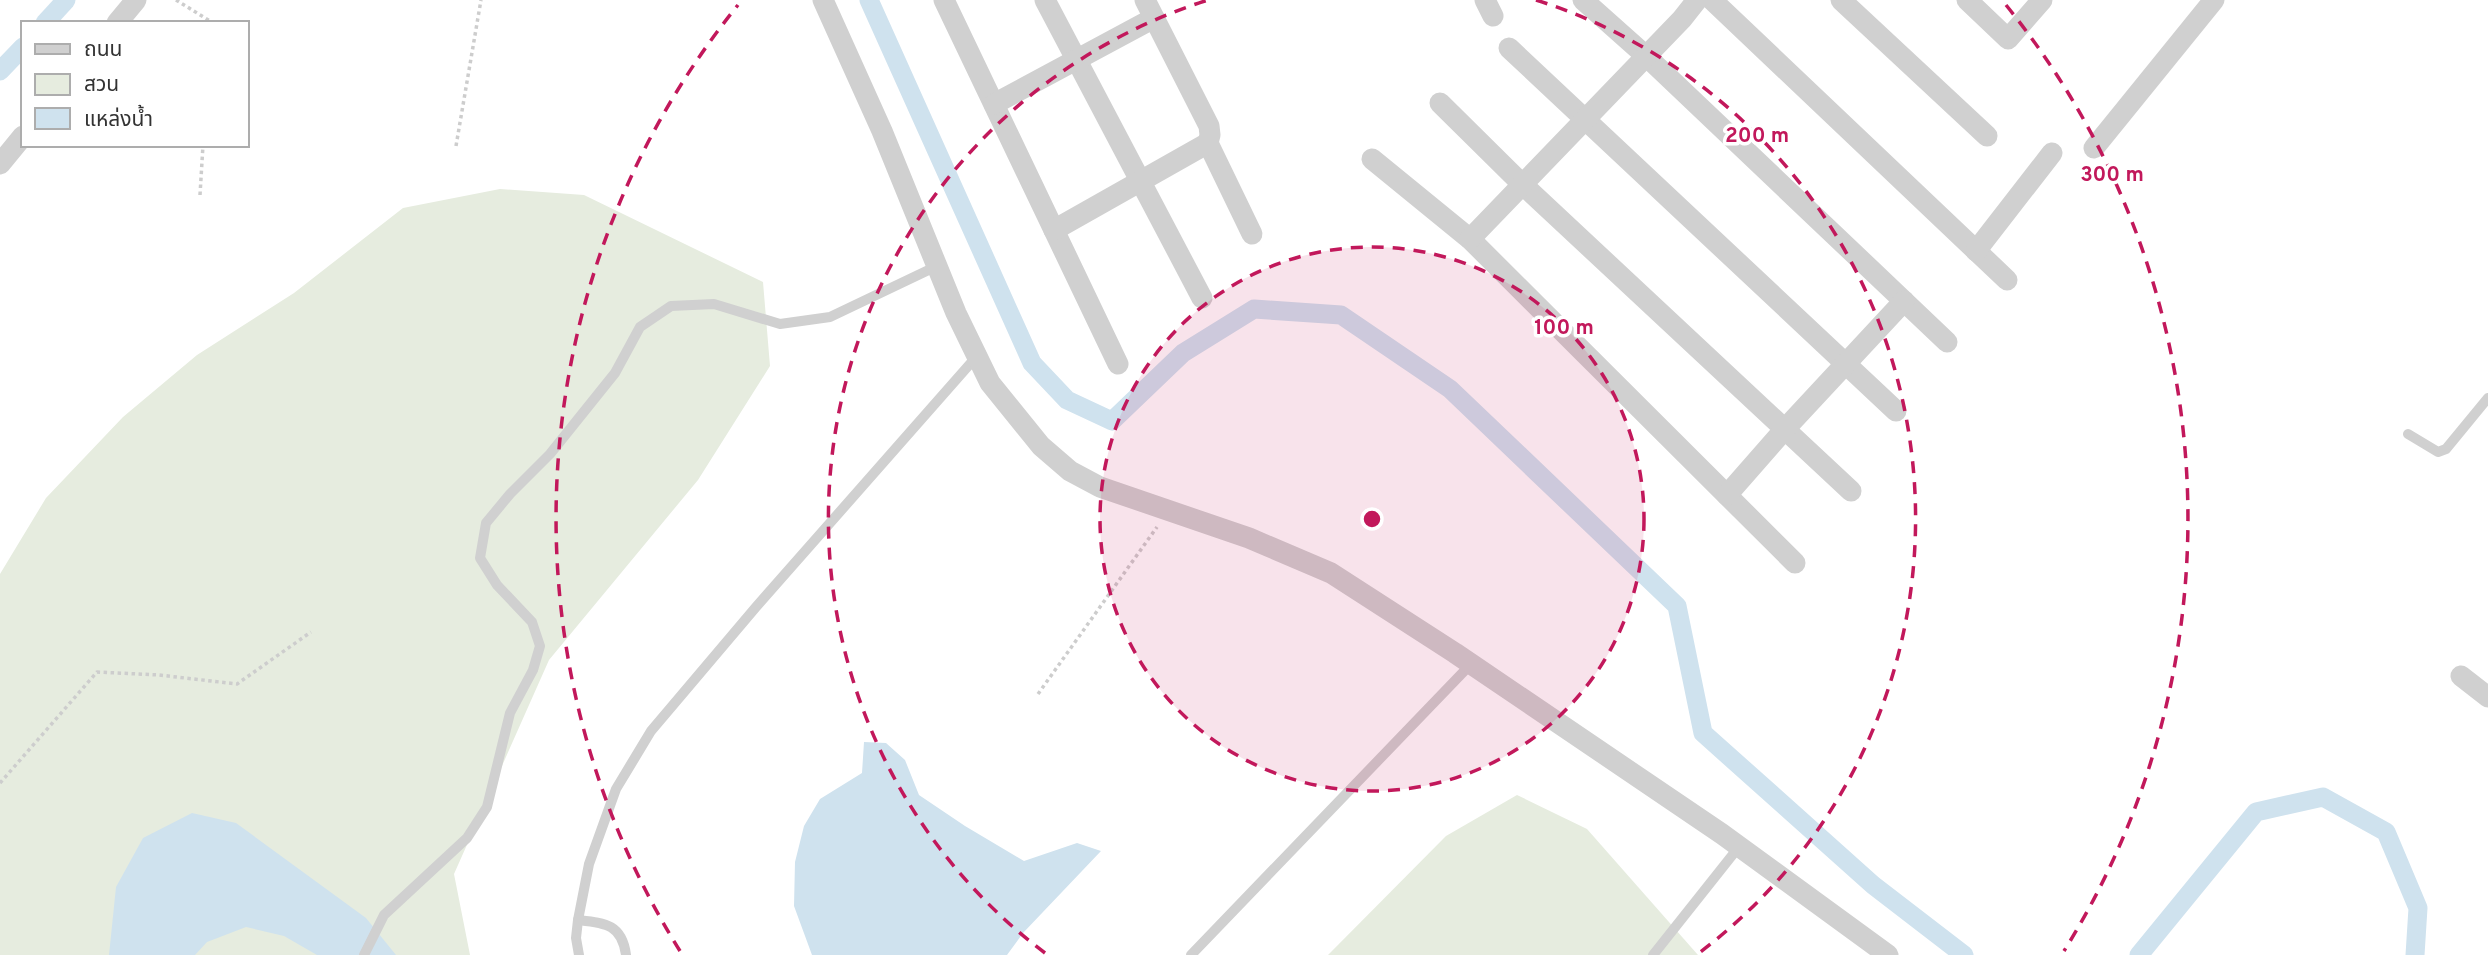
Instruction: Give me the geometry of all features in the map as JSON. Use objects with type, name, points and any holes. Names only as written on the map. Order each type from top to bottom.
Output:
[{"type":"street","points":[[119,21],[136,0]]},
{"type":"street","points":[[823,0],[883,131],[976,356],[990,383],[1041,446],[1070,471],[1100,487],[1249,538],[1331,573],[1722,834],[1888,955]]},
{"type":"street","points":[[944,0],[1118,364]]},
{"type":"street","points":[[1045,0],[1202,298]]},
{"type":"street","points":[[1583,0],[1646,56],[1947,342]]},
{"type":"street","points":[[1470,239],[1697,0]]},
{"type":"street","points":[[1712,0],[2007,280]]},
{"type":"street","points":[[1841,0],[1987,136]]},
{"type":"street","points":[[1967,0],[2008,38],[2042,0]]},
{"type":"street","points":[[2094,148],[2214,0]]},
{"type":"street","points":[[994,104],[1077,60],[1150,9],[1209,126],[1208,143],[1252,234]]},
{"type":"street","points":[[1509,48],[1896,411]]},
{"type":"street","points":[[1440,103],[1522,184],[1851,491]]},
{"type":"street","points":[[0,164],[21,138]]},
{"type":"street","points":[[1054,230],[1208,143]]},
{"type":"street","points":[[1976,251],[2052,153]]},
{"type":"street","points":[[1373,159],[1470,239],[1796,562]]},
{"type":"street","points":[[1727,495],[1784,429],[1904,301]]},
{"type":"street","points":[[2461,676],[2488,697]]},
{"type":"lane","points":[[364,955],[384,915],[467,838],[487,807],[510,713],[533,670],[540,646],[532,622],[497,585],[480,558],[486,523],[510,494],[550,454],[615,373],[640,327],[671,306],[714,304],[780,324],[830,317],[937,266]]},
{"type":"lane","points":[[579,955],[576,938],[589,864],[616,789],[651,731],[765,596],[976,356]]},
{"type":"lane","points":[[2408,434],[2438,452],[2446,449],[2488,398]]},
{"type":"lane","points":[[1191,955],[1471,664]]},
{"type":"lane","points":[[1653,955],[1738,848]]},
{"type":"lane","points":[[578,920],[613,926],[624,943],[626,955]]},
{"type":"path","points":[[176,0],[210,21]]},
{"type":"path","points":[[456,146],[481,0]]},
{"type":"path","points":[[200,195],[203,147]]},
{"type":"path","points":[[1038,694],[1169,511]]},
{"type":"path","points":[[0,783],[97,672],[159,675],[237,684],[311,632]]},
{"type":"green space","points":[[500,189],[584,195],[763,282],[770,366],[698,480],[549,660],[454,874],[470,955],[0,955],[0,574],[46,498],[123,417],[197,355],[294,293],[403,208]]},
{"type":"green space","points":[[1517,795],[1587,829],[1698,955],[1328,955],[1446,836]]},
{"type":"water","points":[[864,742],[886,743],[905,760],[919,795],[1024,861],[1077,843],[1101,851],[1023,933],[1007,955],[812,955],[794,906],[795,862],[804,826],[820,799],[862,773]]},
{"type":"water","points":[[192,813],[236,823],[366,918],[396,955],[317,955],[284,936],[246,927],[207,942],[195,955],[109,955],[116,887],[143,838]]},
{"type":"waterway","points":[[47,21],[66,0]]},
{"type":"waterway","points":[[869,0],[1032,363],[1067,400],[1112,421],[1183,353],[1254,309],[1341,315],[1450,389],[1677,606],[1703,733],[1873,885],[1964,955]]},
{"type":"waterway","points":[[0,71],[21,49]]},
{"type":"waterway","points":[[2139,955],[2256,812],[2323,797],[2386,832],[2418,908],[2415,955]]}]
